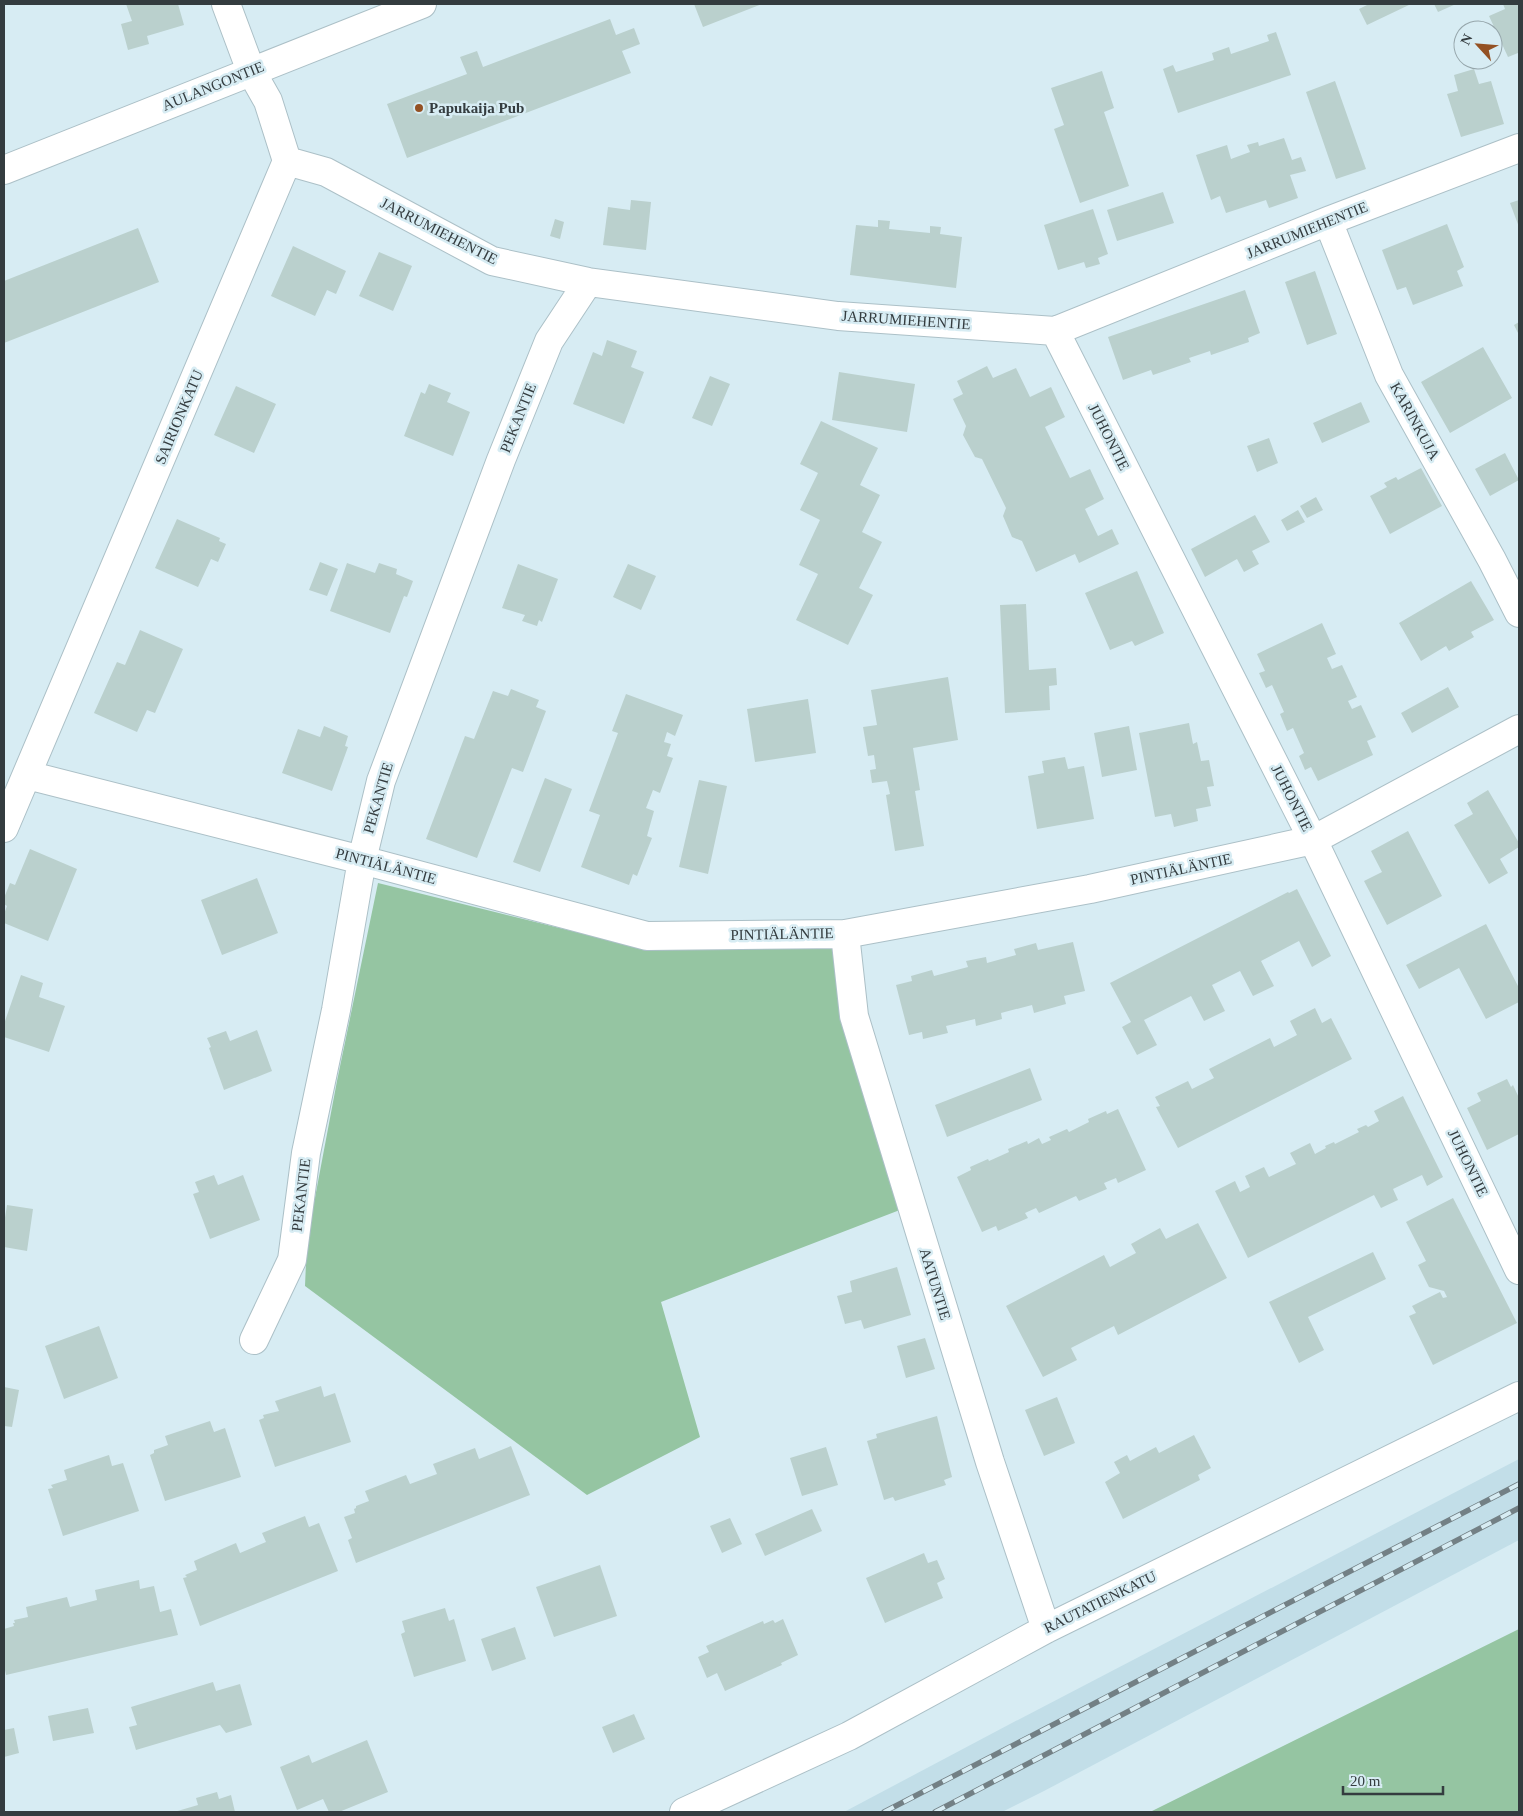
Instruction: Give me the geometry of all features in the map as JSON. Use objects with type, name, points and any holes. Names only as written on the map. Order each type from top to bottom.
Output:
[{"type":"street","points":[[226,4],[251,71],[268,101],[287,161]]},
{"type":"street","name":"AULANGONTIE","points":[[4,170],[422,4]]},
{"type":"street","name":"JARRUMIEHENTIE","points":[[287,161],[326,172],[492,261],[588,282],[838,316],[1055,331],[1519,148]]},
{"type":"street","name":"SAIRIONKATU","points":[[4,828],[287,161]]},
{"type":"street","name":"KARINKUJA","points":[[1328,222],[1389,375],[1492,560],[1519,613]]},
{"type":"street","name":"PEKANTIE","points":[[254,1340],[292,1260],[306,1153],[336,1010],[362,860],[380,781],[501,460],[549,340],[588,282]]},
{"type":"street","name":"JUHONTIE","points":[[1055,331],[1313,840],[1519,1270]]},
{"type":"street","name":"PINTIÄLÄNTIE","points":[[28,775],[362,860],[647,936],[845,934],[1090,889],[1313,840],[1519,729]]},
{"type":"street","name":"AATUNTIE","points":[[845,934],[854,1016],[990,1462],[1046,1629]]},
{"type":"street","name":"RAUTATIENKATU","points":[[684,1812],[849,1736],[1046,1629],[1519,1396]]},
{"type":"shaded area","points":[[1519,1459],[1519,1540],[1044,1791],[1002,1812],[844,1812],[1010,1724]]},
{"type":"green space","points":[[378,883],[645,949],[835,947],[905,1208],[661,1302],[700,1437],[587,1495],[305,1286],[307,1240],[337,1081]]},
{"type":"green space","points":[[1519,1629],[1519,1812],[1150,1812]]},
{"type":"building","points":[[126,4],[178,4],[184,25],[147,36],[149,44],[128,50],[121,24],[132,21]]},
{"type":"building","points":[[694,4],[762,4],[703,27]]},
{"type":"building","points":[[1369,4],[1411,4],[1367,25],[1359,9]]},
{"type":"building","points":[[1434,4],[1456,4],[1438,12]]},
{"type":"building","points":[[1503,4],[1519,4],[1519,54],[1508,57],[1503,46],[1503,20],[1491,20],[1489,16],[1505,9]]},
{"type":"building","points":[[610,19],[616,35],[634,28],[640,44],[622,51],[631,73],[407,158],[387,104],[467,74],[460,57],[477,51],[483,67]]},
{"type":"building","points":[[1276,32],[1291,75],[1178,113],[1163,69],[1173,65],[1176,72],[1214,60],[1212,53],[1229,47],[1231,54],[1269,41],[1267,35]]},
{"type":"building","points":[[1474,70],[1479,84],[1491,81],[1504,124],[1461,137],[1447,94],[1458,91],[1454,75]]},
{"type":"building","points":[[1102,71],[1114,108],[1104,112],[1129,186],[1080,203],[1054,129],[1064,125],[1051,88]]},
{"type":"building","points":[[1335,81],[1366,169],[1336,179],[1306,92]]},
{"type":"building","points":[[1284,138],[1292,160],[1301,157],[1306,171],[1290,175],[1298,198],[1269,208],[1266,200],[1226,213],[1220,196],[1211,200],[1196,155],[1227,145],[1231,159],[1250,152],[1247,145],[1258,142],[1259,146]]},
{"type":"building","points":[[1163,192],[1174,223],[1117,241],[1107,210]]},
{"type":"building","points":[[631,200],[651,202],[646,250],[603,245],[608,207],[630,210]]},
{"type":"building","points":[[1519,200],[1519,227],[1510,203]]},
{"type":"building","points":[[1093,209],[1108,254],[1098,258],[1100,264],[1086,268],[1084,262],[1058,270],[1044,225]]},
{"type":"building","points":[[555,219],[564,222],[560,239],[550,236]]},
{"type":"building","points":[[878,220],[890,221],[889,229],[930,233],[930,226],[941,227],[940,234],[962,237],[956,288],[850,275],[856,225],[878,227]]},
{"type":"building","points":[[1447,224],[1464,267],[1457,271],[1463,286],[1413,305],[1406,287],[1397,290],[1382,250]]},
{"type":"building","points":[[138,228],[159,282],[4,343],[4,281]]},
{"type":"building","points":[[293,246],[346,271],[336,294],[327,290],[315,316],[271,296]]},
{"type":"building","points":[[379,252],[412,266],[393,311],[359,296]]},
{"type":"building","points":[[1315,271],[1337,334],[1307,345],[1285,282]]},
{"type":"building","points":[[1245,290],[1260,333],[1248,338],[1249,342],[1211,355],[1210,351],[1189,358],[1191,362],[1153,375],[1151,370],[1123,380],[1108,337]]},
{"type":"building","points":[[1519,322],[1519,335],[1514,325]]},
{"type":"building","points":[[607,340],[637,351],[631,367],[644,372],[624,424],[573,404],[593,352],[602,356]]},
{"type":"building","points":[[1483,347],[1512,398],[1450,433],[1421,382]]},
{"type":"building","points":[[987,366],[993,378],[1016,368],[1030,397],[1051,387],[1065,417],[1045,427],[1070,478],[1090,469],[1104,499],[1085,509],[1098,536],[1112,529],[1119,544],[1079,563],[1075,554],[1036,572],[1022,541],[1012,537],[1003,516],[1006,508],[982,459],[975,457],[963,435],[966,426],[953,399],[963,394],[957,381]]},
{"type":"building","points":[[839,372],[915,384],[907,432],[832,420]]},
{"type":"building","points":[[710,376],[730,384],[712,426],[692,418]]},
{"type":"building","points":[[429,384],[451,393],[447,402],[470,412],[453,456],[404,436],[421,392],[425,394]]},
{"type":"building","points":[[236,386],[276,404],[254,453],[214,435]]},
{"type":"building","points":[[1361,402],[1370,422],[1322,443],[1313,423]]},
{"type":"building","points":[[821,421],[878,448],[860,485],[880,495],[862,532],[882,542],[859,588],[873,595],[848,645],[796,620],[818,574],[799,565],[820,520],[800,510],[818,473],[800,464]]},
{"type":"building","points":[[1269,438],[1278,463],[1257,472],[1247,446]]},
{"type":"building","points":[[1505,453],[1519,480],[1490,496],[1475,469]]},
{"type":"building","points":[[1421,468],[1442,506],[1390,534],[1370,496],[1387,487],[1384,483],[1396,477],[1398,480]]},
{"type":"building","points":[[1316,497],[1323,510],[1307,518],[1300,506]]},
{"type":"building","points":[[1298,510],[1305,522],[1287,531],[1281,520]]},
{"type":"building","points":[[1255,515],[1270,542],[1252,551],[1259,564],[1244,572],[1237,559],[1205,577],[1191,549]]},
{"type":"building","points":[[177,519],[220,538],[219,541],[226,544],[218,562],[211,559],[198,587],[155,568]]},
{"type":"building","points":[[320,562],[338,569],[327,596],[309,590]]},
{"type":"building","points":[[347,563],[375,573],[379,563],[397,569],[396,574],[413,581],[407,597],[404,596],[390,633],[330,611]]},
{"type":"building","points":[[518,564],[558,579],[542,622],[539,620],[537,626],[522,621],[525,615],[502,608]]},
{"type":"building","points":[[628,564],[656,576],[641,610],[613,597]]},
{"type":"building","points":[[1137,571],[1164,633],[1135,646],[1132,641],[1110,650],[1085,593]]},
{"type":"building","points":[[1471,581],[1494,620],[1471,632],[1474,637],[1449,651],[1446,646],[1421,661],[1399,623]]},
{"type":"building","points":[[1026,604],[1029,670],[1056,668],[1057,685],[1049,686],[1050,710],[1005,713],[1000,605]]},
{"type":"building","points":[[1322,623],[1336,654],[1327,658],[1332,669],[1342,665],[1357,697],[1348,701],[1352,709],[1361,705],[1376,737],[1367,741],[1373,755],[1318,781],[1311,767],[1305,770],[1299,756],[1304,753],[1293,728],[1287,731],[1280,714],[1284,712],[1272,685],[1266,688],[1259,673],[1265,671],[1257,654]]},
{"type":"building","points":[[140,630],[183,649],[155,713],[147,710],[137,732],[94,713],[117,662],[125,665]]},
{"type":"building","points":[[948,677],[958,740],[913,748],[920,790],[915,791],[924,846],[895,851],[886,795],[890,794],[887,781],[872,783],[870,770],[876,769],[874,755],[868,756],[863,727],[877,725],[871,690]]},
{"type":"building","points":[[1448,687],[1459,707],[1412,733],[1401,713]]},
{"type":"building","points":[[511,689],[539,700],[536,707],[546,711],[523,772],[512,768],[477,858],[426,839],[465,736],[474,739],[493,691],[508,696]]},
{"type":"building","points":[[626,694],[683,715],[675,736],[667,732],[664,742],[671,744],[667,756],[673,758],[660,793],[653,790],[646,808],[654,811],[647,836],[652,838],[637,876],[633,874],[629,885],[581,867],[600,815],[589,811],[618,733],[612,731]]},
{"type":"building","points":[[808,699],[816,753],[755,762],[747,709]]},
{"type":"building","points":[[1189,723],[1193,744],[1197,742],[1201,761],[1209,760],[1214,786],[1207,787],[1211,806],[1196,809],[1198,821],[1174,827],[1171,814],[1155,817],[1139,733]]},
{"type":"building","points":[[324,726],[348,736],[345,746],[348,747],[332,791],[282,773],[298,729],[320,737]]},
{"type":"building","points":[[1129,726],[1137,770],[1102,777],[1094,733]]},
{"type":"building","points":[[1065,757],[1068,769],[1084,766],[1094,819],[1037,829],[1028,776],[1044,773],[1042,761]]},
{"type":"building","points":[[545,778],[572,789],[540,872],[513,862]]},
{"type":"building","points":[[699,780],[727,786],[708,874],[679,867]]},
{"type":"building","points":[[1488,790],[1519,843],[1519,847],[1500,859],[1508,873],[1489,884],[1454,825],[1473,814],[1467,803]]},
{"type":"building","points":[[1408,831],[1442,896],[1387,925],[1364,881],[1382,872],[1371,851]]},
{"type":"building","points":[[30,849],[77,869],[48,941],[4,923],[4,914],[7,906],[4,904],[4,898],[10,883],[15,885]]},
{"type":"building","points":[[257,878],[278,933],[222,955],[201,900]]},
{"type":"building","points":[[1297,889],[1331,956],[1312,967],[1299,941],[1261,961],[1274,986],[1253,996],[1240,971],[1212,985],[1225,1011],[1204,1021],[1191,996],[1144,1020],[1157,1045],[1137,1055],[1122,1027],[1131,1022],[1110,983]]},
{"type":"building","points":[[1486,924],[1519,988],[1519,1002],[1486,1019],[1459,968],[1419,989],[1406,965]]},
{"type":"building","points":[[1073,942],[1085,991],[1064,996],[1066,1004],[1034,1013],[1032,1005],[1001,1013],[1002,1019],[976,1026],[975,1019],[946,1026],[948,1033],[923,1039],[922,1032],[909,1035],[896,985],[912,981],[911,976],[932,970],[934,976],[968,967],[966,961],[986,957],[987,963],[1016,955],[1014,949],[1036,943],[1038,950]]},
{"type":"building","points":[[21,975],[43,983],[39,997],[65,1006],[49,1052],[4,1037],[4,1024]]},
{"type":"building","points":[[1315,1008],[1322,1023],[1331,1018],[1352,1059],[1178,1148],[1156,1107],[1160,1106],[1155,1097],[1188,1081],[1192,1089],[1214,1078],[1209,1069],[1270,1038],[1274,1047],[1297,1035],[1290,1021]]},
{"type":"building","points":[[257,1030],[272,1071],[224,1090],[207,1038],[226,1031],[230,1041]]},
{"type":"building","points":[[1030,1068],[1042,1100],[947,1137],[935,1105]]},
{"type":"building","points":[[1507,1079],[1511,1087],[1513,1085],[1519,1098],[1519,1134],[1487,1150],[1467,1108],[1481,1101],[1477,1093]]},
{"type":"building","points":[[1403,1096],[1443,1177],[1427,1186],[1422,1175],[1393,1189],[1398,1200],[1381,1208],[1374,1195],[1248,1258],[1215,1191],[1235,1181],[1240,1192],[1250,1187],[1245,1176],[1264,1167],[1269,1177],[1296,1164],[1290,1153],[1310,1143],[1315,1154],[1326,1148],[1325,1146],[1334,1142],[1335,1144],[1359,1132],[1357,1129],[1366,1125],[1368,1127],[1379,1121],[1374,1111]]},
{"type":"building","points":[[1118,1109],[1146,1170],[1118,1183],[1116,1178],[1104,1183],[1107,1189],[1079,1201],[1076,1196],[1039,1213],[1036,1208],[1025,1213],[1028,1218],[998,1231],[996,1226],[982,1232],[957,1177],[971,1170],[970,1167],[1009,1152],[1008,1149],[1027,1141],[1028,1144],[1039,1138],[1042,1144],[1051,1140],[1049,1137],[1067,1129],[1069,1132],[1089,1122],[1088,1119],[1106,1111],[1107,1114]]},
{"type":"building","points":[[214,1175],[218,1185],[243,1175],[260,1220],[210,1239],[193,1194],[199,1192],[195,1182]]},
{"type":"building","points":[[1453,1198],[1517,1323],[1433,1365],[1409,1316],[1416,1313],[1412,1306],[1440,1292],[1443,1298],[1447,1297],[1444,1291],[1429,1287],[1418,1265],[1426,1261],[1406,1222]]},
{"type":"building","points":[[7,1205],[33,1209],[27,1251],[4,1247],[4,1224]]},
{"type":"building","points":[[1198,1223],[1227,1278],[1118,1335],[1114,1326],[1071,1348],[1077,1360],[1043,1377],[1006,1306],[1104,1255],[1110,1267],[1136,1253],[1131,1244],[1160,1228],[1166,1239]]},
{"type":"building","points":[[1373,1252],[1386,1279],[1308,1317],[1324,1350],[1299,1363],[1269,1302]]},
{"type":"building","points":[[897,1267],[911,1315],[864,1329],[861,1320],[845,1324],[837,1296],[852,1292],[850,1281]]},
{"type":"building","points":[[99,1326],[118,1378],[64,1399],[45,1346]]},
{"type":"building","points":[[925,1338],[935,1369],[906,1378],[897,1346]]},
{"type":"building","points":[[321,1386],[324,1397],[335,1393],[351,1442],[275,1467],[259,1420],[264,1418],[263,1415],[279,1411],[275,1401]]},
{"type":"building","points":[[4,1387],[19,1390],[12,1427],[4,1426]]},
{"type":"building","points":[[1057,1397],[1075,1443],[1044,1456],[1025,1410]]},
{"type":"building","points":[[937,1416],[952,1477],[944,1480],[946,1485],[895,1501],[893,1497],[884,1500],[867,1441],[877,1438],[876,1434]]},
{"type":"building","points":[[210,1421],[214,1432],[225,1428],[241,1477],[165,1501],[150,1455],[154,1453],[154,1450],[168,1445],[165,1436]]},
{"type":"building","points":[[1194,1435],[1211,1468],[1198,1475],[1200,1480],[1123,1519],[1105,1482],[1120,1473],[1114,1462],[1127,1455],[1130,1461],[1156,1447],[1159,1453]]},
{"type":"building","points":[[511,1446],[530,1495],[356,1563],[348,1540],[352,1538],[344,1517],[355,1513],[354,1509],[356,1506],[369,1501],[365,1491],[406,1475],[410,1484],[437,1474],[433,1464],[475,1448],[479,1459]]},
{"type":"building","points":[[826,1447],[838,1485],[802,1496],[790,1458]]},
{"type":"building","points":[[109,1455],[112,1466],[123,1463],[139,1511],[63,1536],[48,1489],[53,1488],[51,1485],[67,1480],[64,1470]]},
{"type":"building","points":[[812,1509],[822,1531],[765,1556],[755,1534]]},
{"type":"building","points":[[305,1516],[309,1527],[319,1523],[338,1571],[200,1626],[183,1578],[187,1577],[185,1575],[197,1570],[194,1561],[236,1543],[240,1553],[266,1542],[262,1533]]},
{"type":"building","points":[[730,1518],[742,1544],[722,1553],[710,1526]]},
{"type":"building","points":[[924,1553],[928,1563],[937,1560],[945,1579],[937,1583],[943,1598],[885,1623],[866,1578]]},
{"type":"building","points":[[600,1565],[617,1616],[554,1637],[536,1587]]},
{"type":"building","points":[[139,1580],[140,1589],[154,1586],[160,1612],[171,1609],[178,1635],[6,1675],[4,1665],[4,1629],[14,1626],[14,1620],[28,1617],[26,1607],[67,1597],[70,1607],[97,1600],[95,1590]]},
{"type":"building","points":[[445,1608],[449,1621],[454,1619],[466,1661],[414,1677],[401,1634],[405,1632],[402,1621]]},
{"type":"building","points":[[783,1619],[798,1655],[781,1663],[782,1665],[725,1691],[717,1673],[707,1678],[698,1657],[709,1652],[706,1646],[763,1621],[764,1624],[773,1620],[775,1623]]},
{"type":"building","points":[[515,1627],[526,1659],[492,1671],[481,1639]]},
{"type":"building","points":[[213,1682],[216,1691],[240,1684],[252,1725],[226,1733],[220,1725],[136,1750],[129,1727],[137,1725],[131,1707]]},
{"type":"building","points":[[88,1708],[94,1733],[53,1741],[48,1716]]},
{"type":"building","points":[[634,1714],[645,1739],[613,1753],[602,1727]]},
{"type":"building","points":[[14,1728],[19,1753],[4,1757],[4,1730]]},
{"type":"building","points":[[367,1740],[388,1792],[339,1812],[329,1812],[323,1799],[297,1810],[280,1767],[309,1755],[312,1763]]},
{"type":"building","points":[[217,1792],[219,1799],[231,1795],[235,1812],[174,1812],[198,1805],[196,1798]]},
{"type":"railway","points":[[884,1812],[1519,1484]]},
{"type":"railway","points":[[935,1812],[1519,1508]]},
{"type":"place","name":"Papukaija Pub","points":[[419,108]]}]
